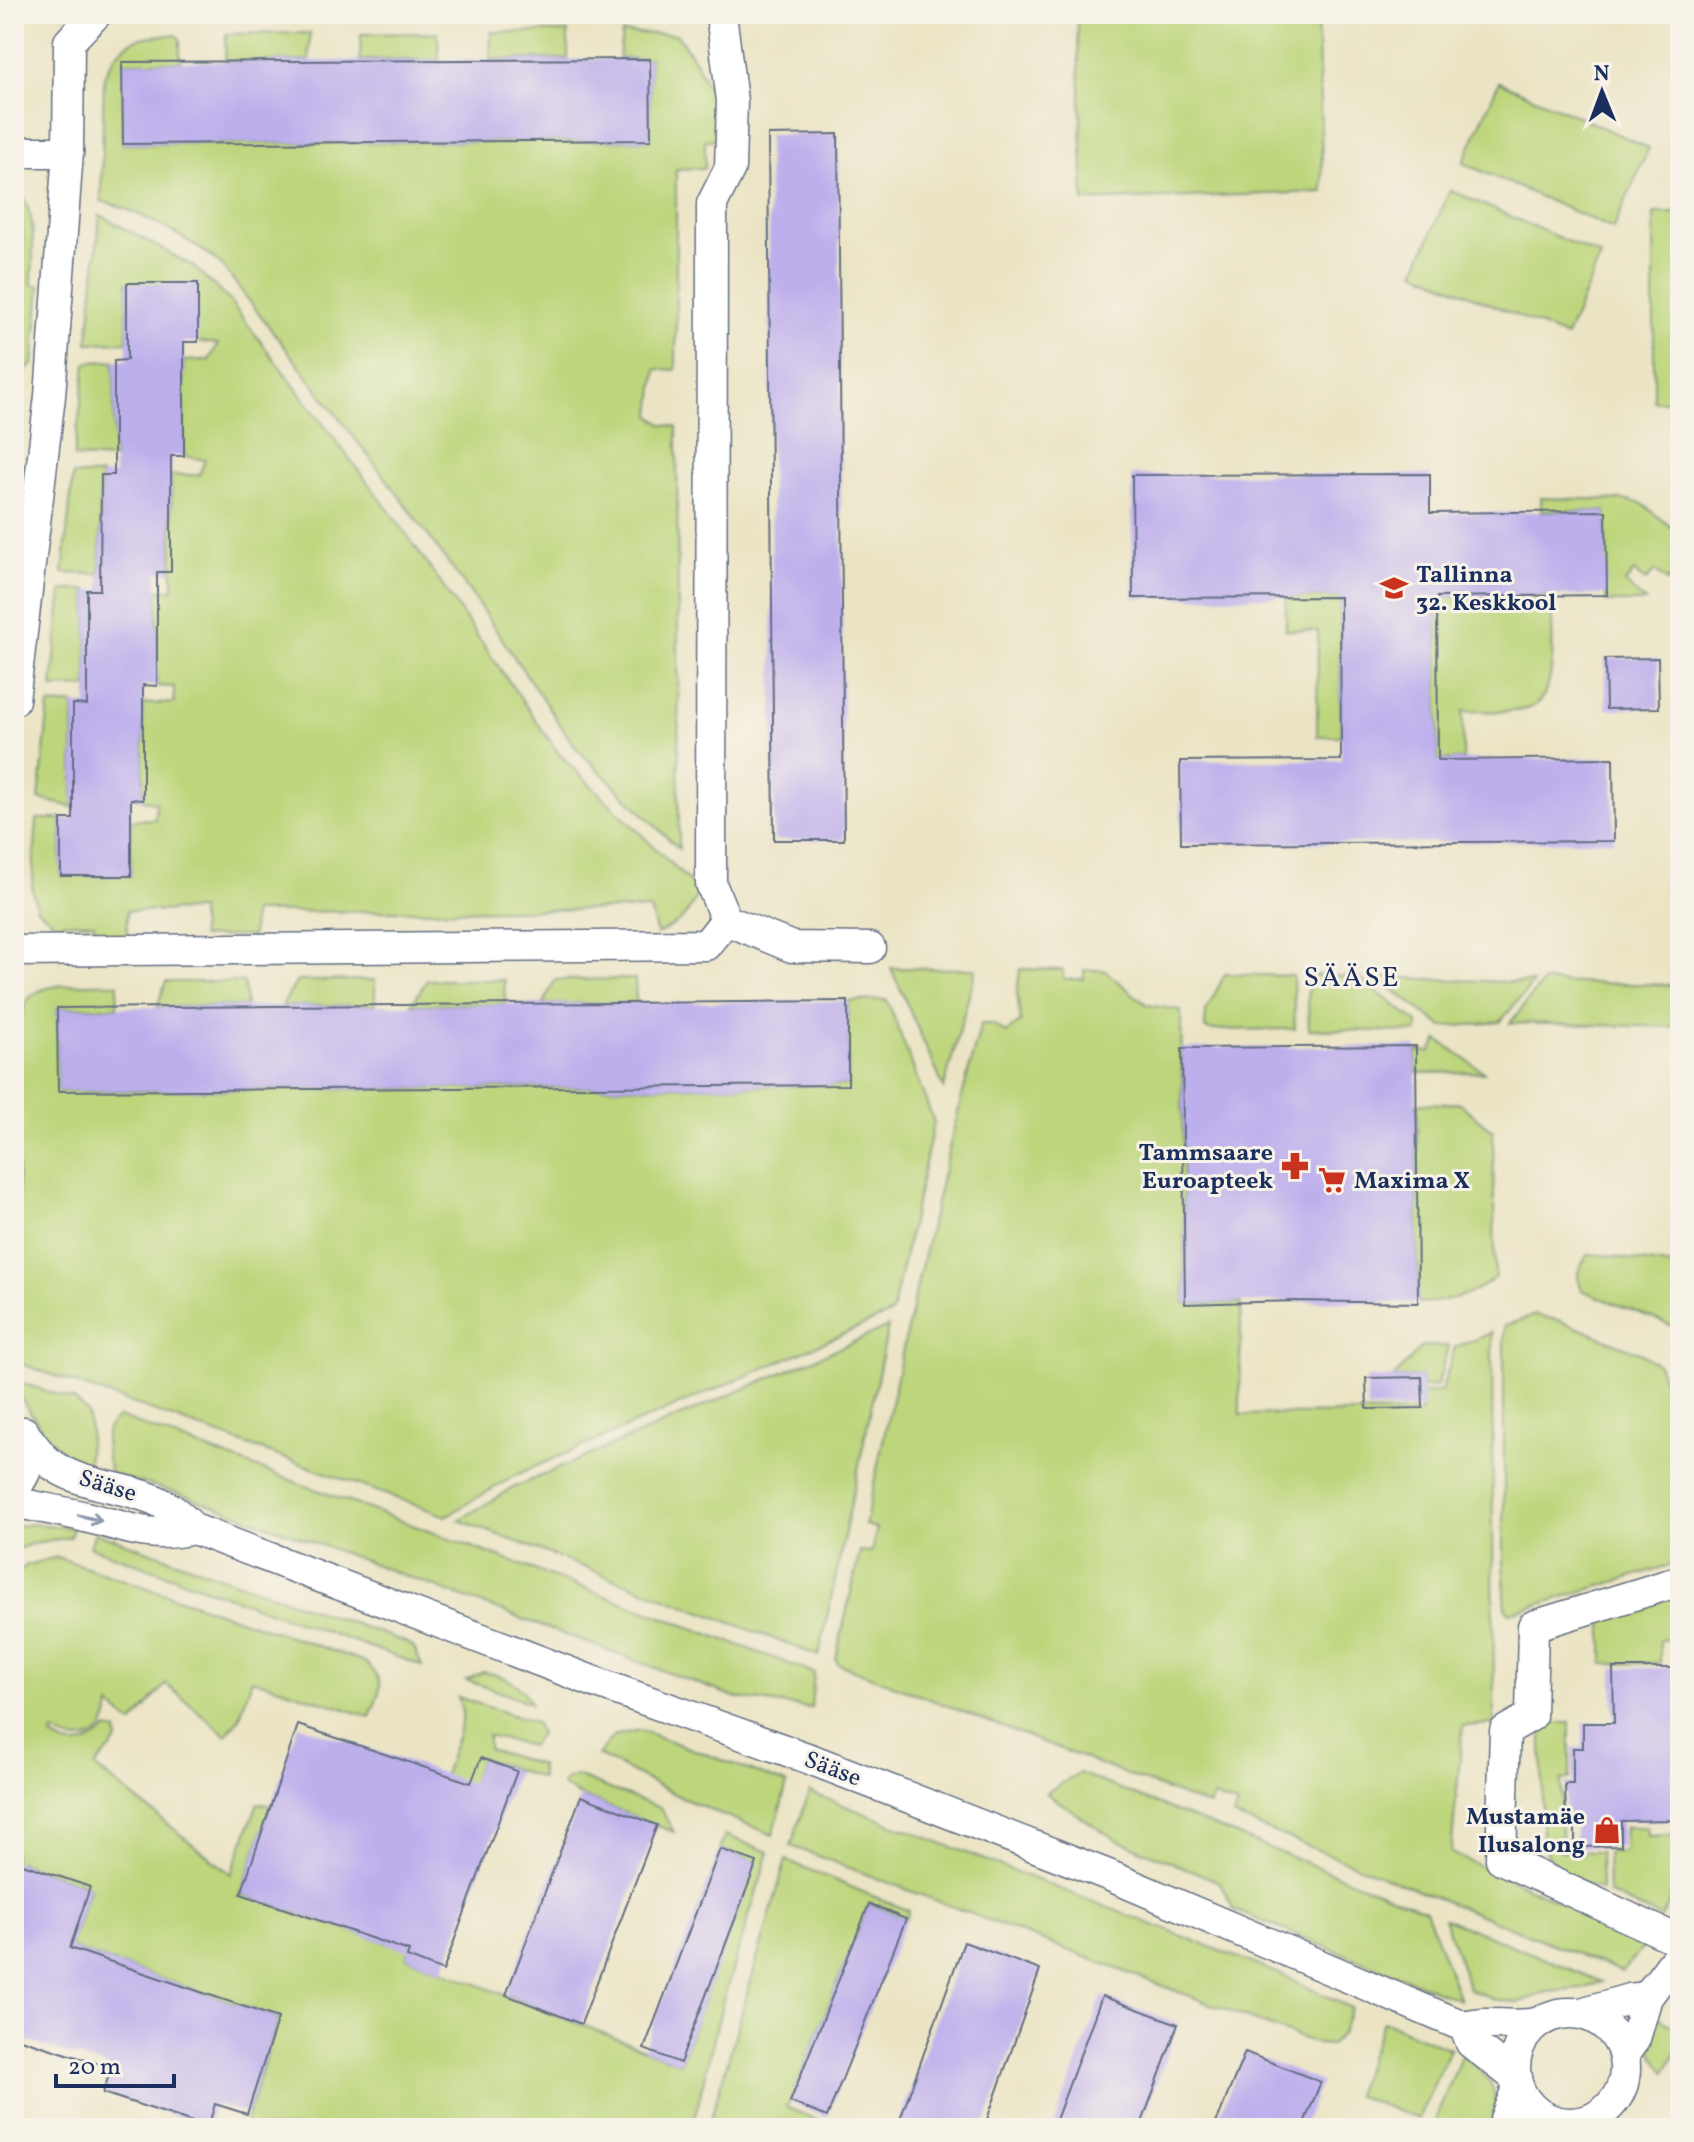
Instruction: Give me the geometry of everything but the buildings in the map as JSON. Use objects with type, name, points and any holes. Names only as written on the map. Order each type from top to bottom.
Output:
[{"type":"street","points":[[14,700],[50,396],[68,152],[69,42],[96,14]]},
{"type":"street","points":[[721,14],[732,101],[730,168],[712,204],[711,884],[726,920],[792,947],[870,948]]},
{"type":"street","points":[[14,152],[68,152]]},
{"type":"street","points":[[14,951],[706,945],[726,920]]},
{"type":"street","name":"Sääse","points":[[14,1489],[28,1466],[30,1451],[20,1427]]},
{"type":"street","name":"Sääse","points":[[20,1427],[46,1460],[60,1469],[93,1483],[152,1499],[176,1511],[194,1529],[592,1681],[810,1759],[1078,1864],[1465,2027]]},
{"type":"street","name":"Sääse","points":[[14,1502],[145,1533],[169,1534],[194,1529]]},
{"type":"street","points":[[1680,1581],[1533,1626],[1531,1716],[1505,1731],[1501,1859],[1680,1941]]},
{"type":"street","points":[[1624,2054],[1635,2039],[1647,1997],[1680,1953]]},
{"type":"street","points":[[1581,2013],[1647,1997]]},
{"type":"street","points":[[1517,2082],[1471,2043],[1465,2027],[1481,2022],[1509,2027],[1537,2023],[1566,2012],[1581,2013],[1608,2027],[1618,2040],[1624,2054],[1624,2078],[1612,2104],[1599,2115],[1583,2122],[1554,2125],[1525,2100],[1517,2082],[1515,2062],[1519,2047],[1537,2023]]},
{"type":"street","points":[[1505,2128],[1517,2082]]},
{"type":"green space","points":[[1077,14],[1317,14],[1323,192],[1084,201]]},
{"type":"green space","points":[[491,32],[568,32],[568,59],[490,59]]},
{"type":"green space","points":[[310,33],[309,61],[225,61],[226,34]]},
{"type":"green space","points":[[438,33],[439,60],[360,60],[361,34]]},
{"type":"green space","points":[[622,33],[676,34],[706,83],[720,139],[705,140],[705,168],[676,169],[676,370],[656,369],[651,416],[662,424],[677,427],[679,849],[576,748],[474,598],[397,493],[220,263],[163,227],[101,201],[104,77],[116,55],[140,38],[176,35],[180,39],[180,62],[123,62],[123,144],[650,140],[650,59],[619,58]]},
{"type":"green space","points":[[1499,82],[1649,148],[1613,229],[1463,163]]},
{"type":"green space","points":[[1450,190],[1601,256],[1566,337],[1415,271]]},
{"type":"green space","points":[[14,191],[28,208],[33,233],[32,285],[40,286],[33,365],[20,372],[14,372],[14,287],[23,287],[22,215],[14,215]]},
{"type":"green space","points":[[1654,213],[1680,213],[1680,401],[1654,401]]},
{"type":"green space","points":[[100,215],[193,266],[229,300],[403,529],[560,755],[699,891],[687,913],[678,922],[657,934],[650,909],[253,912],[252,936],[201,937],[200,910],[127,911],[127,939],[95,938],[94,923],[62,922],[61,927],[37,909],[32,889],[37,819],[61,819],[61,876],[131,876],[131,820],[155,819],[156,802],[143,800],[143,704],[174,703],[174,687],[157,686],[157,590],[173,590],[171,475],[199,475],[205,460],[184,456],[184,361],[209,360],[218,344],[198,342],[127,283],[127,342],[88,343]]},
{"type":"green space","points":[[114,361],[114,459],[74,457],[86,364]]},
{"type":"green space","points":[[73,475],[101,475],[100,574],[63,573]]},
{"type":"green space","points":[[1541,498],[1641,503],[1680,534],[1680,575],[1676,571],[1667,581],[1655,571],[1645,581],[1634,572],[1625,583],[1645,602],[1606,602],[1606,511],[1541,511]]},
{"type":"green space","points":[[62,590],[87,590],[87,687],[52,688]]},
{"type":"green space","points":[[1551,596],[1551,673],[1541,699],[1532,707],[1518,711],[1463,711],[1463,760],[1438,760],[1437,597]]},
{"type":"green space","points":[[1286,597],[1340,597],[1341,736],[1317,736],[1318,631],[1286,630]]},
{"type":"green space","points":[[73,704],[73,807],[39,799],[49,705]]},
{"type":"green space","points":[[891,968],[976,969],[944,1088]]},
{"type":"green space","points":[[1020,969],[1063,970],[1063,979],[1084,979],[1084,970],[1104,970],[1147,1005],[1181,1010],[1185,1304],[1241,1303],[1240,1415],[1422,1412],[1422,1393],[1441,1392],[1455,1347],[1492,1333],[1494,1724],[1463,1726],[1451,1853],[1648,1941],[1622,1972],[1233,1816],[1237,1805],[1214,1797],[1209,1806],[838,1664],[836,1659],[860,1551],[871,1552],[877,1528],[865,1525],[920,1274],[981,1024],[992,1024],[1006,1033],[1021,1021],[1017,994]]},
{"type":"green space","points":[[1225,974],[1293,976],[1295,1029],[1205,1028],[1206,1011]]},
{"type":"green space","points":[[1307,975],[1357,977],[1418,1023],[1418,1032],[1309,1029]]},
{"type":"green space","points":[[1376,977],[1533,983],[1500,1022],[1443,1027]]},
{"type":"green space","points":[[635,979],[636,1003],[543,1004],[555,980]]},
{"type":"green space","points":[[375,980],[375,1005],[282,1006],[297,981]]},
{"type":"green space","points":[[427,980],[504,980],[505,1004],[411,1005]]},
{"type":"green space","points":[[166,982],[244,982],[246,1006],[157,1007]]},
{"type":"green space","points":[[1543,982],[1680,985],[1680,1027],[1510,1023]]},
{"type":"green space","points":[[118,984],[117,1007],[57,1008],[58,1091],[848,1085],[848,1001],[887,1000],[934,1122],[892,1313],[518,1474],[446,1516],[19,1363],[17,1031],[27,1001],[44,989]]},
{"type":"green space","points":[[1438,1040],[1484,1072],[1416,1073],[1416,1051],[1431,1052]]},
{"type":"green space","points":[[1459,1103],[1493,1131],[1495,1278],[1459,1297],[1418,1303],[1417,1104]]},
{"type":"green space","points":[[1588,1255],[1680,1267],[1680,1329],[1583,1291],[1578,1272]]},
{"type":"green space","points":[[1535,1315],[1561,1321],[1642,1354],[1658,1365],[1680,1418],[1680,1562],[1510,1613],[1506,1609],[1504,1582],[1504,1326]]},
{"type":"green space","points":[[888,1327],[819,1656],[459,1520],[513,1488]]},
{"type":"green space","points":[[1423,1346],[1448,1346],[1437,1386],[1422,1387],[1422,1377],[1393,1378]]},
{"type":"green space","points":[[21,1383],[74,1400],[87,1412],[90,1431],[87,1467],[64,1453],[45,1433],[14,1388],[14,1385]]},
{"type":"green space","points":[[119,1417],[814,1673],[811,1708],[737,1698],[240,1515],[110,1474],[106,1435],[112,1422]]},
{"type":"green space","points":[[37,1524],[73,1528],[70,1537],[14,1550],[14,1526]]},
{"type":"green space","points":[[95,1532],[405,1642],[414,1648],[422,1666],[90,1547]]},
{"type":"green space","points":[[57,1557],[365,1662],[377,1676],[380,1688],[370,1717],[252,1679],[239,1719],[226,1735],[166,1684],[132,1724],[110,1705],[104,1726],[91,1738],[73,1739],[53,1732],[52,1736],[59,1741],[74,1745],[88,1742],[107,1729],[117,1731],[118,1740],[95,1767],[231,1874],[258,1803],[271,1806],[241,1894],[387,1943],[462,1722],[458,1697],[536,1723],[540,1734],[531,1746],[488,1736],[488,1749],[540,1765],[541,1778],[481,1758],[407,1957],[680,2063],[756,1862],[720,1849],[725,1835],[769,1852],[723,2000],[692,2128],[244,2128],[278,2018],[70,1948],[90,1887],[19,1862],[14,1875],[14,1576],[27,1565]]},
{"type":"green space","points":[[1680,1591],[1680,1639],[1660,1640],[1660,1663],[1603,1664],[1603,1614]]},
{"type":"green space","points":[[483,1672],[512,1682],[531,1703],[466,1680]]},
{"type":"green space","points":[[1542,1723],[1570,1723],[1570,1779],[1561,1780],[1561,1851],[1600,1852],[1601,1890],[1563,1872],[1555,1866],[1545,1849],[1542,1838]]},
{"type":"green space","points":[[640,1730],[787,1784],[773,1835],[682,1798],[598,1755],[613,1736]]},
{"type":"green space","points":[[1079,1773],[1426,1910],[1460,2000],[1234,1910],[1220,1882],[1115,1839],[1046,1793]]},
{"type":"green space","points":[[576,1776],[660,1808],[674,1832],[562,1786],[565,1780]]},
{"type":"green space","points":[[809,1792],[1280,1974],[1351,2008],[1342,2033],[1330,2045],[1317,2044],[791,1846]]},
{"type":"green space","points":[[1625,1827],[1647,1827],[1648,1836],[1680,1835],[1680,1880],[1661,1918],[1608,1893],[1607,1852],[1624,1852]]},
{"type":"green space","points":[[786,1860],[909,1911],[906,1919],[869,1904],[786,2107],[837,2128],[708,2128]]},
{"type":"green space","points":[[1444,1918],[1602,1982],[1582,1989],[1547,1992],[1517,2003],[1494,1999],[1469,1989]]},
{"type":"green space","points":[[1655,2015],[1680,2030],[1680,2047],[1665,2072],[1651,2045]]},
{"type":"green space","points":[[1383,2021],[1450,2049],[1418,2119],[1355,2095]]},
{"type":"green space","points":[[1462,2054],[1491,2085],[1495,2104],[1490,2128],[1432,2128]]},
{"type":"place","name":"Tallinna 32. Keskkool","points":[[1394,588]]},
{"type":"place","name":"Tammsaare Euroapteek","points":[[1295,1166]]},
{"type":"place","name":"Maxima X","points":[[1332,1180]]},
{"type":"place","name":"Mustamäe Ilusalong","points":[[1607,1830]]},
{"type":"district","name":"SÄÄSE","points":[[1352,976]]}]
